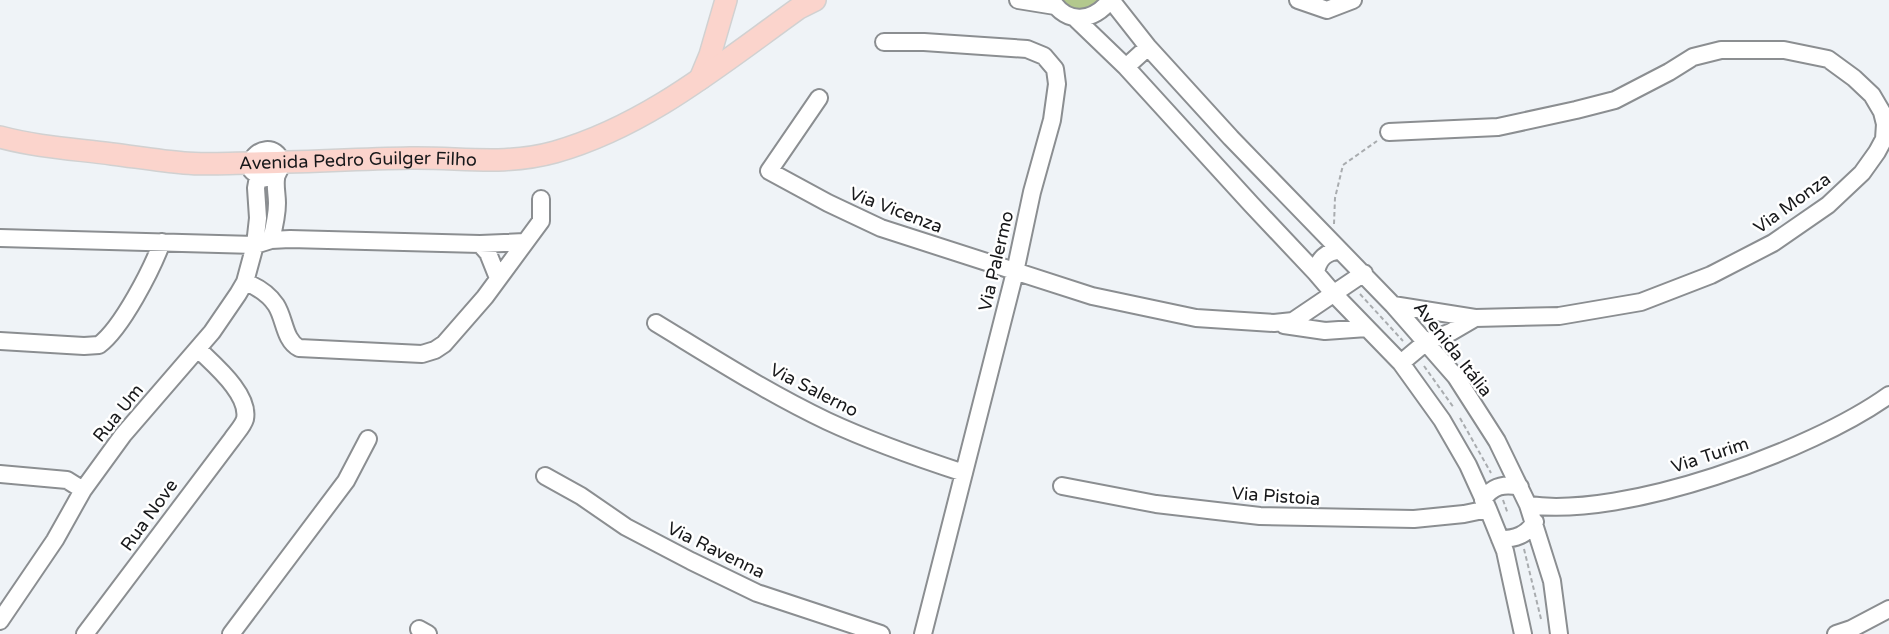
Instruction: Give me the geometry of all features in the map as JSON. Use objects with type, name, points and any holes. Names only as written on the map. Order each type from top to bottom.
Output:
[{"type":"main road","points":[[699,80],[710,55],[726,0]]},
{"type":"main road","name":"Avenida Pedro Guilger Filho","points":[[0,137],[60,148],[181,163],[208,157],[266,166],[345,160],[424,158],[492,161],[554,152],[623,125],[653,110],[799,8],[815,0]]},
{"type":"street","points":[[1018,0],[1053,3],[1063,13],[1084,18],[1104,8],[1110,0]]},
{"type":"street","name":"Avenida Itália","points":[[1110,0],[1148,47],[1231,138],[1364,273],[1456,377],[1497,441],[1528,504],[1552,581],[1559,634]]},
{"type":"street","points":[[1298,0],[1327,10],[1353,0]]},
{"type":"street","points":[[1074,17],[1126,67],[1334,294],[1401,363],[1443,420],[1468,465],[1500,539],[1508,562],[1524,634]]},
{"type":"street","name":"Via Palermo","points":[[884,42],[924,42],[1027,49],[1044,56],[1055,69],[1057,84],[1052,120],[1032,192],[923,634]]},
{"type":"street","points":[[1126,67],[1148,47]]},
{"type":"street","name":"Via Monza","points":[[1389,132],[1498,127],[1576,110],[1615,100],[1693,57],[1721,50],[1784,50],[1828,59],[1872,95],[1882,112],[1885,124],[1884,139],[1862,173],[1828,205],[1773,243],[1711,275],[1641,302],[1559,316],[1475,318],[1393,304]]},
{"type":"street","name":"Via Vicenza","points":[[819,98],[769,171],[828,203],[881,228],[1092,296],[1196,318],[1274,323]]},
{"type":"street","points":[[1191,138],[1197,123],[1214,118]]},
{"type":"street","points":[[1209,158],[1215,158],[1224,153],[1228,149],[1231,138]]},
{"type":"street","points":[[266,166],[277,218],[271,240]]},
{"type":"street","name":"Rua Um","points":[[0,621],[55,540],[83,490],[123,435],[198,349],[245,282],[255,245],[258,218],[256,189],[266,166]]},
{"type":"street","points":[[245,282],[258,288],[277,307],[289,339],[299,348],[373,353],[428,353],[444,344],[541,221],[541,199]]},
{"type":"street","points":[[0,238],[255,245],[271,240],[290,239],[480,244],[525,242]]},
{"type":"street","points":[[0,341],[99,345],[115,328],[152,270],[162,242]]},
{"type":"street","points":[[480,244],[488,253],[498,278]]},
{"type":"street","points":[[1317,273],[1317,265],[1334,245]]},
{"type":"street","points":[[1274,323],[1293,321],[1364,273]]},
{"type":"street","name":"Via Monza","points":[[1401,363],[1426,342],[1451,332],[1475,318]]},
{"type":"street","name":"Via Salerno","points":[[656,323],[772,392],[827,421],[899,451],[964,473]]},
{"type":"street","points":[[1274,323],[1325,331],[1367,328]]},
{"type":"street","name":"Rua Nove","points":[[85,634],[245,419],[244,408],[235,388],[198,349]]},
{"type":"street","name":"Via Turim","points":[[1528,504],[1560,507],[1617,501],[1738,469],[1811,438],[1889,395]]},
{"type":"street","points":[[231,634],[346,481],[368,439]]},
{"type":"street","points":[[0,474],[67,480],[83,490]]},
{"type":"street","name":"Via Ravenna","points":[[545,476],[582,496],[626,527],[757,593],[881,634]]},
{"type":"street","points":[[1485,504],[1492,489],[1502,485],[1520,486]]},
{"type":"street","name":"Via Pistoia","points":[[1062,486],[1156,504],[1260,516],[1414,519],[1464,514],[1485,504]]},
{"type":"street","points":[[1500,539],[1514,539],[1522,536],[1535,522]]},
{"type":"street","points":[[1836,634],[1851,629],[1889,609]]},
{"type":"path","points":[[1334,245],[1335,198],[1343,165],[1389,132]]},
{"type":"green space","points":[[1059,0],[1102,0],[1080,10],[1071,8]]}]
